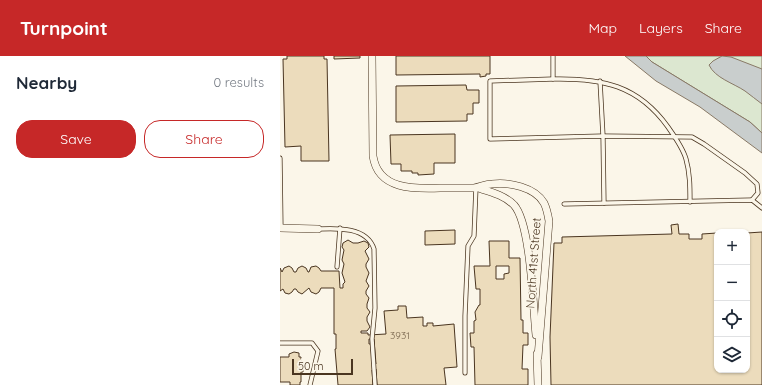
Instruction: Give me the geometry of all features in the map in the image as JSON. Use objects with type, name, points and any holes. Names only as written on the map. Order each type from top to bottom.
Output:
[{"type":"street","points":[[372,56],[373,156],[374,162],[380,174],[388,180],[405,188],[476,188]]},
{"type":"street","name":"North 41st Street","points":[[476,188],[492,184],[506,183],[516,185],[538,195],[544,202],[547,210],[549,221],[538,357],[538,385]]},
{"type":"street","name":"North 41st Street","points":[[476,188],[502,196],[514,206],[520,216],[529,259],[538,357]]},
{"type":"street","points":[[281,228],[318,229]]},
{"type":"lane","points":[[553,56],[553,79]]},
{"type":"lane","points":[[690,202],[689,171],[686,157],[675,136],[658,113],[643,100],[624,89],[600,81],[553,79],[490,81],[490,139],[603,136],[675,136],[692,137],[745,173],[757,184],[758,193],[752,200]]},
{"type":"lane","points":[[600,81],[604,203]]},
{"type":"lane","points":[[280,158],[281,228]]},
{"type":"lane","points":[[465,373],[465,316],[468,246],[474,236],[476,188]]},
{"type":"lane","points":[[564,204],[752,200],[762,208]]},
{"type":"lane","points":[[337,267],[340,228]]},
{"type":"lane","points":[[318,229],[340,228],[367,236],[372,242],[374,249],[375,308],[372,339],[375,385]]},
{"type":"lane","points":[[280,343],[312,343],[318,351],[310,385]]},
{"type":"green space","points":[[646,56],[762,56],[762,133],[750,122],[652,62]]},
{"type":"shaded area","points":[[625,56],[646,56],[652,62],[750,122],[762,133],[762,153],[700,107],[656,81]]},
{"type":"shaded area","points":[[722,56],[731,57],[762,69],[762,104],[745,91],[720,77],[712,70],[709,65]]},
{"type":"building","points":[[287,56],[324,56],[324,59],[327,59],[329,161],[301,161],[301,146],[285,147],[283,59],[287,59]]},
{"type":"building","points":[[334,56],[360,56],[360,58],[334,59]]},
{"type":"building","points":[[396,56],[490,56],[490,74],[480,77],[480,74],[396,75]]},
{"type":"building","points":[[466,85],[467,90],[479,90],[479,103],[473,103],[473,114],[467,114],[467,121],[396,122],[396,86]]},
{"type":"building","points":[[455,134],[455,163],[434,163],[434,174],[418,175],[418,173],[412,173],[412,171],[401,171],[401,164],[391,164],[390,135]]},
{"type":"building","points":[[678,224],[679,234],[689,234],[689,239],[702,239],[702,234],[714,233],[714,373],[750,373],[750,233],[762,232],[762,385],[551,385],[550,337],[554,243],[562,243],[562,237],[672,234],[671,225]]},
{"type":"building","points":[[455,230],[455,244],[425,245],[425,231]]},
{"type":"building","points":[[348,240],[353,243],[364,241],[368,243],[369,247],[365,251],[369,259],[366,264],[369,273],[366,281],[369,286],[366,294],[369,298],[367,308],[370,312],[367,317],[367,321],[370,327],[367,331],[361,331],[361,333],[368,333],[368,335],[386,334],[384,311],[398,310],[398,306],[406,306],[407,318],[423,317],[423,326],[427,326],[427,323],[433,323],[433,326],[454,324],[457,367],[444,368],[446,385],[377,385],[376,369],[372,370],[373,385],[338,385],[335,349],[336,334],[334,334],[334,288],[321,288],[316,294],[311,292],[309,288],[302,294],[296,289],[289,294],[285,293],[283,289],[280,291],[280,268],[282,272],[284,268],[289,266],[294,272],[302,266],[306,268],[308,272],[311,267],[316,266],[321,271],[339,271],[340,288],[343,288],[343,284],[345,282],[342,273],[344,264],[342,260],[344,250],[342,247],[343,243]],"holes":[[[369,339],[374,339],[376,364],[372,364],[371,344],[369,344]]]},
{"type":"building","points":[[489,241],[509,241],[509,258],[520,258],[521,320],[523,320],[523,333],[528,333],[528,345],[523,345],[522,369],[528,369],[528,385],[475,385],[474,347],[471,347],[470,333],[474,333],[474,321],[476,320],[475,312],[480,305],[480,289],[476,289],[474,266],[490,266]],"holes":[[[496,266],[509,266],[509,273],[504,274],[504,279],[496,279]]]},
{"type":"building","points":[[294,352],[299,353],[299,357],[301,357],[301,366],[303,366],[300,385],[290,385],[290,382],[280,382],[280,357],[289,357],[289,354]]}]
